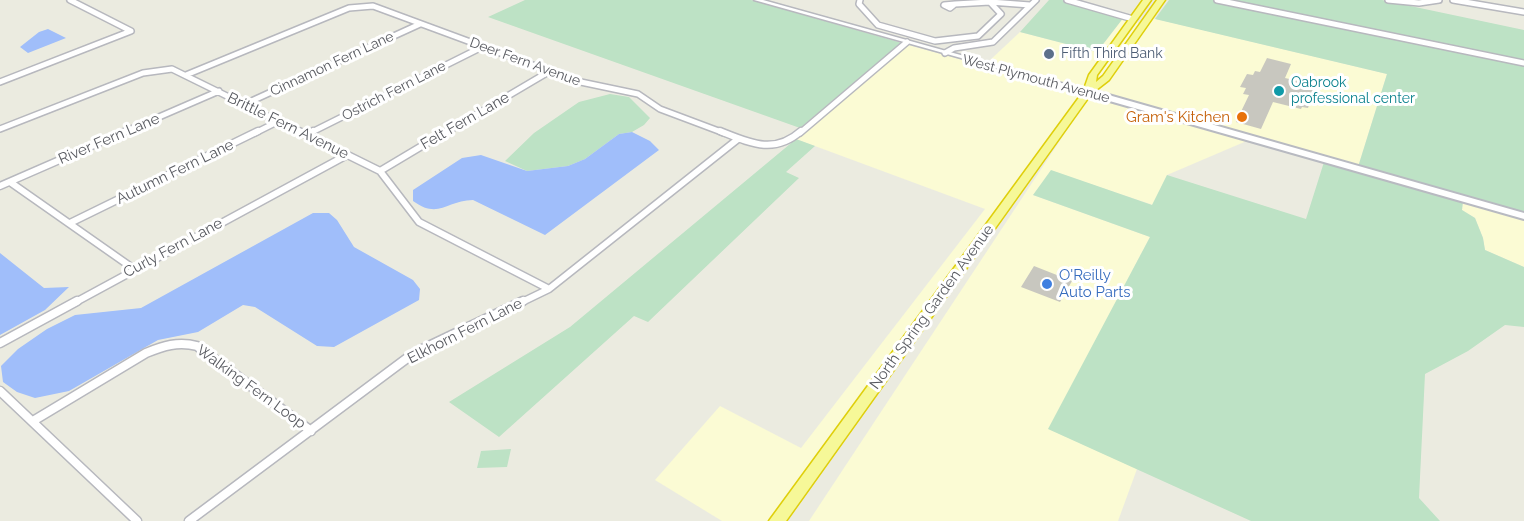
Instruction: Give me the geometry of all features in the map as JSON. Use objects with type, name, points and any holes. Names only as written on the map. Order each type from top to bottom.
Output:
[{"type":"highway","name":"North Spring Garden Avenue","points":[[1088,92],[1093,75],[1147,0]]},
{"type":"highway","name":"North Spring Garden Avenue","points":[[777,521],[1088,92],[1106,78],[1161,0]]},
{"type":"highway","points":[[1136,16],[1145,23]]},
{"type":"main road","name":"West Plymouth Avenue","points":[[1088,92],[1524,216]]},
{"type":"street","points":[[0,82],[122,37],[131,31],[70,0]]},
{"type":"street","name":"West Plymouth Avenue","points":[[757,0],[1088,92]]},
{"type":"street","points":[[860,0],[859,4],[878,26],[934,41],[978,36],[1001,14],[990,1]]},
{"type":"street","points":[[1067,0],[1092,3]]},
{"type":"street","points":[[1080,0],[1136,16]]},
{"type":"street","points":[[1217,0],[1524,63]]},
{"type":"street","points":[[1388,0],[1419,3],[1439,0]]},
{"type":"street","points":[[1453,0],[1524,12]]},
{"type":"street","points":[[955,4],[990,1],[1029,2]]},
{"type":"street","points":[[945,53],[954,48],[993,42],[1029,2]]},
{"type":"street","name":"Deer Fern Avenue","points":[[186,75],[355,7],[373,6],[590,85],[638,94],[660,109],[738,139],[767,146],[783,144],[906,42]]},
{"type":"street","name":"Cinnamon Fern Lane","points":[[244,104],[420,24]]},
{"type":"street","name":"Ostrich Fern Lane","points":[[306,135],[482,47]]},
{"type":"street","name":"Brittle Fern Avenue","points":[[0,129],[142,73],[172,69],[380,171],[419,222],[549,289]]},
{"type":"street","name":"Felt Fern Lane","points":[[380,171],[550,71]]},
{"type":"street","name":"River Fern Lane","points":[[0,186],[219,91]]},
{"type":"street","name":"Autumn Fern Lane","points":[[70,223],[279,121]]},
{"type":"street","name":"Elkhorn Fern Lane","points":[[189,521],[414,353],[549,289],[738,139]]},
{"type":"street","name":"Curly Fern Lane","points":[[0,343],[347,154]]},
{"type":"street","points":[[10,182],[134,269]]},
{"type":"street","name":"Walking Fern Loop","points":[[33,421],[146,353],[164,345],[186,342],[197,346],[311,431]]},
{"type":"street","points":[[0,391],[137,521]]},
{"type":"shaded area","points":[[525,0],[751,0],[902,43],[800,128],[488,17]]},
{"type":"shaded area","points":[[1049,0],[1062,0],[1124,17],[1097,52],[1020,32]]},
{"type":"shaded area","points":[[1169,0],[1382,0],[1524,30],[1524,214],[1358,167],[1387,74],[1155,19]]},
{"type":"shaded area","points":[[1124,17],[1129,20],[1089,74],[1085,90],[987,63],[1020,32],[1097,52]]},
{"type":"shaded area","points":[[1152,18],[1387,74],[1358,167],[1093,92]]},
{"type":"shaded area","points":[[1137,20],[1139,26],[1103,77],[1094,84],[1096,76]]},
{"type":"shaded area","points":[[908,45],[1083,93],[769,521],[722,521],[655,480],[720,406],[801,448],[985,209],[796,139]]},
{"type":"shaded area","points":[[610,94],[629,97],[650,118],[644,125],[632,132],[619,134],[585,159],[568,166],[527,171],[505,161],[534,133],[579,102]]},
{"type":"shaded area","points":[[1090,95],[1249,140],[1167,175],[1153,205],[1052,171],[1033,195],[1150,237],[1049,429],[1137,469],[1118,521],[809,521]]},
{"type":"shaded area","points":[[796,139],[815,146],[786,172],[799,178],[648,322],[634,316],[499,437],[449,402],[570,327]]},
{"type":"shaded area","points":[[1324,162],[1463,201],[1462,210],[1475,218],[1485,250],[1524,267],[1524,327],[1505,325],[1468,351],[1425,374],[1419,498],[1440,521],[1251,521],[1048,429],[1150,237],[1033,195],[1051,170],[1152,205],[1167,175],[1306,219]]},
{"type":"shaded area","points":[[1463,201],[1524,219],[1524,267],[1485,250],[1475,218],[1462,210]]},
{"type":"shaded area","points":[[511,449],[507,467],[477,468],[481,451]]},
{"type":"water","points":[[48,29],[66,38],[28,53],[20,47],[39,32]]},
{"type":"water","points":[[632,132],[650,141],[659,150],[545,235],[473,200],[437,209],[430,209],[413,201],[413,190],[462,158],[481,155],[527,171],[568,166],[585,159],[619,134]]},
{"type":"water","points":[[313,213],[329,213],[337,220],[354,247],[413,280],[420,289],[419,300],[334,347],[317,346],[255,307],[243,305],[198,332],[158,340],[69,391],[35,398],[17,392],[3,382],[1,366],[18,349],[47,329],[75,315],[141,308]]},
{"type":"water","points":[[0,253],[44,288],[69,287],[45,310],[0,335]]},
{"type":"building","name":"Oabrook professional center","points":[[1267,58],[1291,64],[1285,78],[1316,85],[1308,108],[1302,107],[1301,109],[1273,102],[1261,129],[1236,122],[1249,95],[1243,94],[1246,88],[1240,87],[1247,74],[1253,75],[1255,71],[1260,72]]},
{"type":"building","name":"O'Reilly Auto Parts","points":[[1034,266],[1072,281],[1060,302],[1021,287]]},
{"type":"place","name":"Fifth Third Bank","points":[[1049,54]]},
{"type":"place","name":"Oabrook professional center","points":[[1279,91]]},
{"type":"place","name":"Gram's Kitchen","points":[[1242,117]]},
{"type":"place","name":"O'Reilly Auto Parts","points":[[1047,284]]}]
